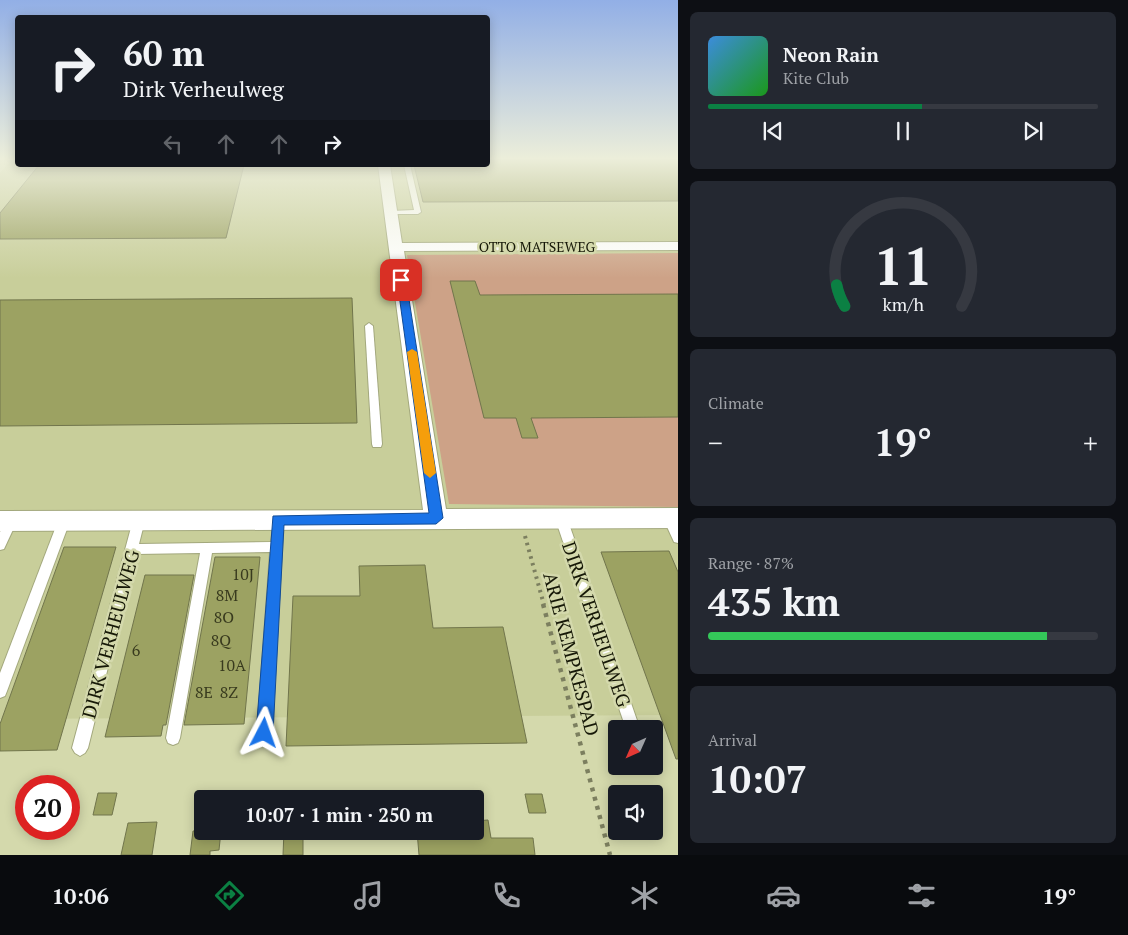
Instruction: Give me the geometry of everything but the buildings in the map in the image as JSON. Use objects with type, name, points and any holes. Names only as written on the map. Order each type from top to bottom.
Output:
[{"type":"street","points":[[389,198],[436,518]]},
{"type":"street","name":"OTTO MATSEWEG","points":[[396,247],[678,246]]},
{"type":"street","name":"DIRK VERHEULWEG","points":[[5,521],[561,518],[675,525]]},
{"type":"lane","points":[[391,213],[418,212],[415,198]]},
{"type":"lane","points":[[369,326],[377,444]]},
{"type":"lane","name":"DIRK VERHEULWEG","points":[[561,518],[630,720]]},
{"type":"lane","name":"DIRK VERHEULWEG","points":[[80,748],[139,520]]},
{"type":"lane","points":[[264,733],[278,520]]},
{"type":"lane","name":"DIRK VERHEULWEG","points":[[0,545],[5,521]]},
{"type":"lane","points":[[0,691],[64,521]]},
{"type":"lane","points":[[132,549],[276,547]]},
{"type":"lane","points":[[173,738],[207,548]]},
{"type":"path","name":"ARIE KEMPKESPAD","points":[[520,518],[610,855]]},
{"type":"shaded area","points":[[0,198],[678,198],[678,715],[0,719]]},
{"type":"shaded area","points":[[678,253],[678,507],[449,504],[407,255]]},
{"type":"slow traffic","points":[[412,352],[430,473]]},
{"type":"route","points":[[264,733],[278,520],[436,518],[401,280]]}]
